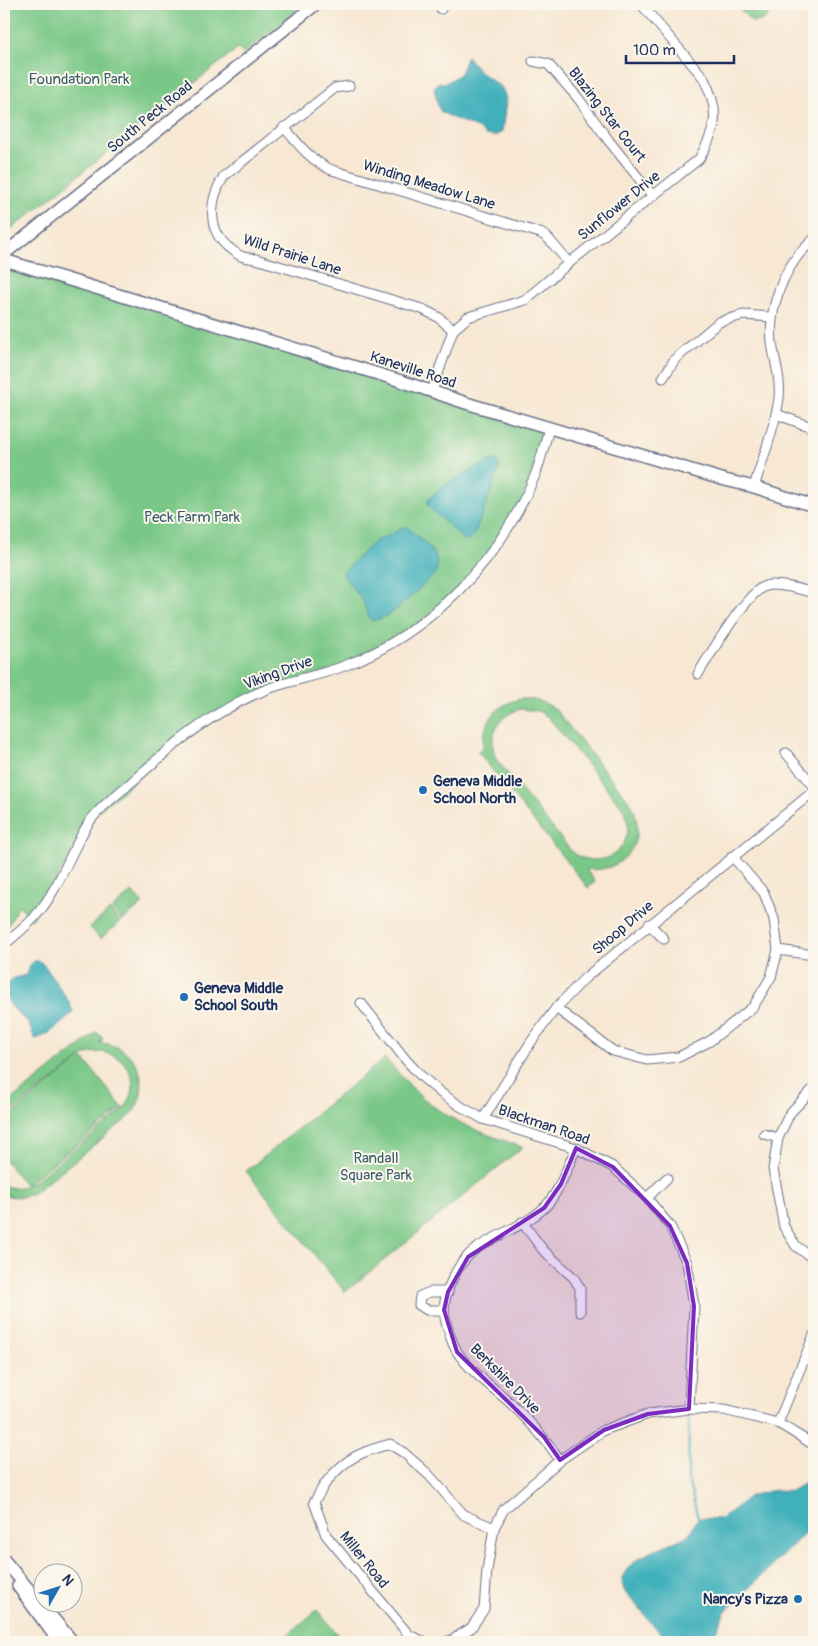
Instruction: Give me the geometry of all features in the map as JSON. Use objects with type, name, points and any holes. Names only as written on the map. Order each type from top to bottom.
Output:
[{"type":"main road","name":"South Peck Road","points":[[4,254],[316,4]]},
{"type":"main road","name":"Kaneville Road","points":[[4,260],[550,428],[814,506]]},
{"type":"main road","points":[[4,1560],[72,1642]]},
{"type":"main road","points":[[4,1566],[59,1642]]},
{"type":"street","name":"Sunflower Drive","points":[[453,330],[468,317],[525,300],[699,159],[709,142],[714,124],[715,108],[710,91],[703,77],[641,4]]},
{"type":"street","name":"Blazing Star Court","points":[[533,61],[548,64],[578,98],[653,196]]},
{"type":"street","name":"Wild Prairie Lane","points":[[349,86],[334,88],[230,170],[219,184],[215,193],[212,211],[216,230],[221,240],[239,256],[256,259],[422,309],[438,317],[453,330]]},
{"type":"street","name":"Winding Meadow Lane","points":[[284,127],[300,146],[321,165],[332,170],[540,233],[547,237],[569,263]]},
{"type":"street","points":[[754,487],[779,398],[780,376],[772,347],[772,317],[781,284],[796,258],[814,239]]},
{"type":"street","points":[[663,378],[675,359],[719,322],[743,315],[772,317]]},
{"type":"street","points":[[432,391],[453,330]]},
{"type":"street","points":[[776,414],[814,428]]},
{"type":"street","name":"Viking Drive","points":[[4,945],[38,914],[95,814],[178,743],[210,719],[238,703],[266,690],[344,666],[390,644],[412,630],[457,592],[492,551],[517,512],[536,472],[550,428]]},
{"type":"street","points":[[698,674],[748,599],[765,586],[789,587],[814,594]]},
{"type":"street","points":[[786,753],[814,786]]},
{"type":"street","name":"Shoop Drive","points":[[483,1118],[556,1008],[584,978],[814,791]]},
{"type":"street","points":[[556,1008],[613,1051],[647,1060],[679,1057],[710,1041],[753,1007],[771,978],[778,950],[774,919],[764,893],[732,856]]},
{"type":"street","points":[[649,924],[664,939]]},
{"type":"street","points":[[778,950],[814,955]]},
{"type":"street","name":"Blackman Road","points":[[361,1003],[421,1076],[441,1093],[483,1118],[576,1148],[613,1167],[646,1198],[670,1226],[687,1263],[694,1306],[690,1409]]},
{"type":"street","points":[[814,1088],[790,1113],[778,1138],[773,1169],[784,1227],[796,1246],[814,1259]]},
{"type":"street","points":[[764,1134],[778,1138]]},
{"type":"street","name":"Berkshire Drive","points":[[560,1460],[544,1438],[507,1400],[479,1378],[457,1352],[444,1310],[448,1292],[456,1272],[473,1252],[544,1208],[561,1184],[576,1148]]},
{"type":"street","points":[[646,1198],[667,1178]]},
{"type":"street","points":[[522,1222],[543,1250],[574,1278],[580,1288],[580,1312]]},
{"type":"street","points":[[444,1310],[427,1310],[418,1304],[420,1296],[430,1292],[448,1292]]},
{"type":"street","points":[[778,1423],[813,1340]]},
{"type":"street","points":[[444,1642],[452,1640],[470,1628],[484,1609],[487,1570],[494,1528],[504,1509],[560,1460],[604,1430],[648,1414],[690,1409],[724,1410],[778,1423],[814,1445]]},
{"type":"street","name":"Miller Road","points":[[425,1642],[409,1635],[326,1535],[314,1502],[328,1479],[353,1457],[363,1451],[390,1444],[404,1453],[429,1475],[464,1515],[494,1528]]},
{"type":"highlighted area","points":[[576,1148],[613,1167],[670,1226],[687,1263],[694,1306],[689,1409],[648,1414],[604,1430],[560,1460],[544,1437],[457,1352],[444,1310],[448,1292],[468,1257],[544,1208],[561,1184]]},
{"type":"green space","name":"Foundation Park","points":[[4,4],[305,4],[243,54],[238,48],[4,235]]},
{"type":"green space","points":[[734,4],[783,5],[762,20],[753,23]]},
{"type":"green space","name":"Peck Farm Park","points":[[4,268],[432,391],[549,428],[517,512],[472,576],[412,630],[344,666],[266,690],[210,719],[95,814],[32,920],[19,905],[4,933]]},
{"type":"green space","points":[[520,699],[534,700],[543,702],[555,709],[630,802],[637,828],[635,840],[623,859],[613,866],[600,869],[586,869],[595,882],[588,888],[478,752],[483,748],[485,731],[492,716],[511,702]],"holes":[[[521,709],[538,711],[548,717],[622,807],[627,820],[628,832],[618,851],[609,857],[598,860],[586,859],[573,853],[496,759],[493,742],[494,735],[501,721],[506,716]]]},
{"type":"green space","points":[[132,892],[143,904],[122,921],[112,909]]},
{"type":"green space","points":[[110,910],[120,922],[100,939],[90,927]]},
{"type":"green space","points":[[97,1032],[103,1039],[100,1043],[125,1051],[139,1070],[142,1082],[137,1106],[129,1117],[34,1193],[21,1197],[4,1196],[4,1186],[14,1188],[26,1186],[4,1159],[4,1121],[81,1058],[4,1118],[4,1106]],"holes":[[[102,1052],[112,1055],[127,1067],[131,1075],[133,1084],[128,1102],[122,1111],[35,1181],[26,1185],[123,1108],[82,1057],[90,1053]]]},
{"type":"green space","name":"Randall Square Park","points":[[385,1058],[416,1091],[437,1109],[468,1126],[523,1147],[345,1292],[246,1171]]},
{"type":"green space","points":[[317,1610],[344,1642],[279,1642]]},
{"type":"water","points":[[467,56],[480,72],[502,88],[505,95],[502,132],[495,136],[485,135],[479,129],[441,112],[438,106],[434,88],[438,82],[446,83],[460,74]]},
{"type":"water","points":[[495,459],[499,464],[498,471],[481,518],[471,538],[468,540],[463,539],[427,504],[436,492],[446,485]]},
{"type":"water","points":[[405,526],[422,540],[434,554],[437,560],[435,574],[388,615],[371,620],[363,601],[343,575],[344,571],[375,541]]},
{"type":"water","points":[[34,961],[40,961],[45,966],[69,1002],[73,1012],[51,1032],[35,1039],[30,1027],[8,1001],[4,991],[4,985],[14,978],[26,975],[29,966]]},
{"type":"water","points":[[806,1483],[814,1483],[814,1524],[725,1612],[711,1642],[668,1642],[625,1592],[622,1582],[625,1573],[631,1565],[652,1551],[689,1534],[698,1518],[721,1519],[750,1496],[774,1490],[790,1491]]},
{"type":"waterway","points":[[689,1420],[688,1480],[698,1518]]},
{"type":"place","name":"Geneva Middle School North","points":[[423,790]]},
{"type":"place","name":"Geneva Middle School South","points":[[184,997]]},
{"type":"place","name":"Nancy's Pizza","points":[[798,1599]]}]
